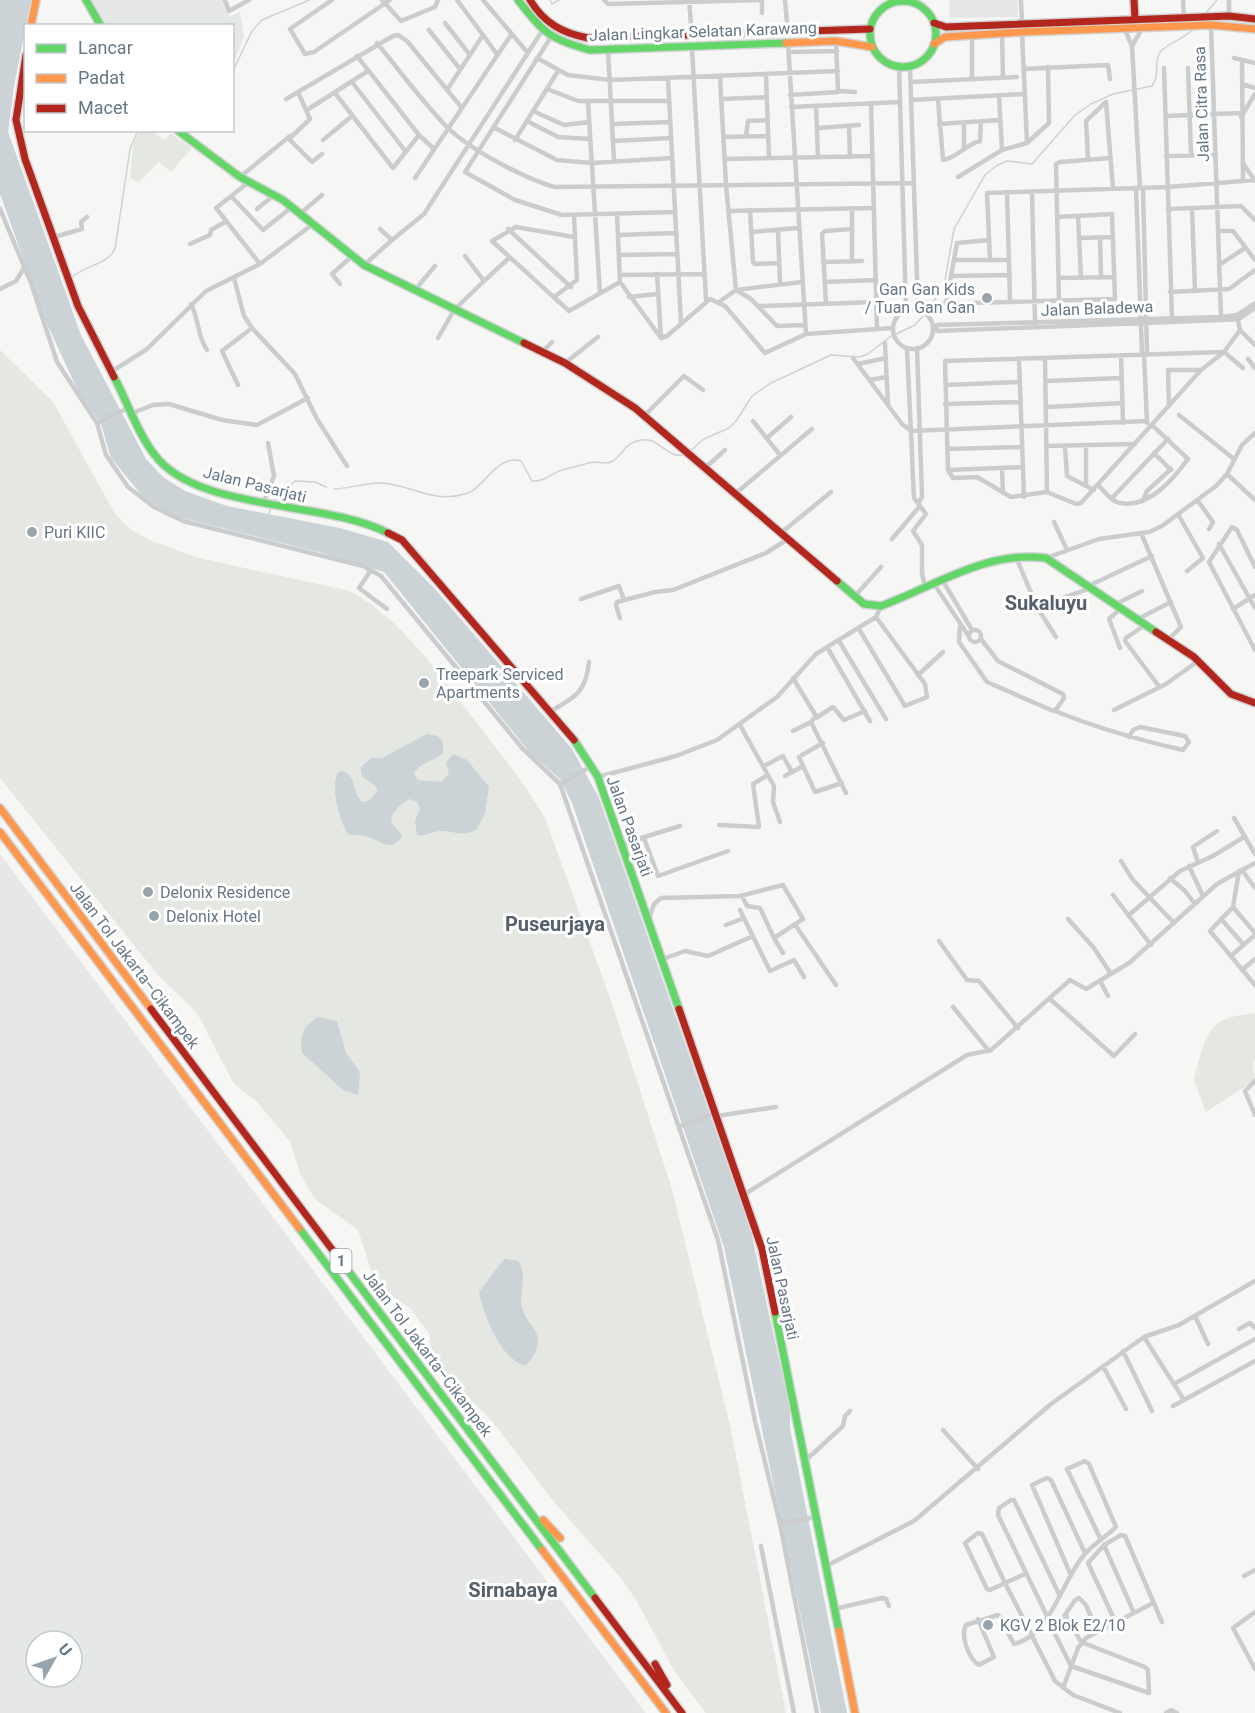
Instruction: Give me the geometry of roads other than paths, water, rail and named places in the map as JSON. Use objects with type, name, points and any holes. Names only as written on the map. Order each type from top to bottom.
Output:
[{"type":"main road","points":[[31,24],[36,0]]},
{"type":"main road","points":[[86,0],[100,24]]},
{"type":"main road","name":"Jalan Lingkar Selatan Karawang","points":[[518,0],[542,31],[578,48],[608,50],[692,48],[836,41],[872,47]]},
{"type":"main road","name":"Jalan Lingkar Selatan Karawang","points":[[530,0],[543,20],[563,33],[588,38],[870,29]]},
{"type":"main road","points":[[1134,0],[1135,19]]},
{"type":"main road","points":[[1255,19],[1228,16],[1135,19],[1022,28],[1002,33],[945,37],[934,44],[926,58],[910,67],[899,67],[881,60],[872,47],[870,29],[879,11],[896,1],[907,1],[919,5],[934,23],[946,27],[1022,28],[1211,25],[1255,29]]},
{"type":"main road","points":[[934,23],[934,44]]},
{"type":"main road","points":[[648,37],[649,49]]},
{"type":"main road","name":"Jalan Pasarjati","points":[[24,65],[17,99],[17,129],[78,306],[111,372],[126,411],[154,455],[171,472],[220,492],[371,525],[402,540],[549,712],[598,777],[663,959],[714,1115],[745,1194],[768,1275],[804,1461],[812,1517],[826,1566],[855,1713]]},
{"type":"main road","points":[[180,132],[240,177],[301,213],[351,257],[364,265],[565,363],[645,415],[854,597],[868,605],[881,606],[982,565],[1030,555],[1046,558],[1087,588],[1198,661],[1224,689],[1255,703]]},
{"type":"main road","name":"Jalan Tol Jakarta–Cikampek","points":[[0,808],[681,1711]]},
{"type":"main road","name":"Jalan Tol Jakarta–Cikampek","points":[[0,832],[666,1713]]},
{"type":"main road","points":[[511,1485],[560,1538]]},
{"type":"main road","points":[[655,1664],[681,1711]]},
{"type":"street","points":[[225,0],[229,11],[249,0]]},
{"type":"street","points":[[332,0],[290,29],[305,54],[314,52],[385,1],[402,21],[435,7],[438,0]]},
{"type":"street","points":[[457,0],[497,54]]},
{"type":"street","points":[[483,0],[528,53]]},
{"type":"street","points":[[604,0],[608,4],[637,1],[762,0],[762,13]]},
{"type":"street","points":[[785,0],[788,33]]},
{"type":"street","points":[[1021,0],[1023,94],[1027,143]]},
{"type":"street","points":[[1183,0],[1184,17]]},
{"type":"street","points":[[1228,16],[1229,0]]},
{"type":"street","points":[[689,1],[692,36]]},
{"type":"street","points":[[445,23],[470,55]]},
{"type":"street","name":"Jalan Citra Rasa","points":[[1211,25],[1221,319]]},
{"type":"street","points":[[1124,27],[1132,46],[1135,90],[1144,353],[1149,425]]},
{"type":"street","points":[[1132,46],[1143,27]]},
{"type":"street","points":[[429,30],[460,69]]},
{"type":"street","points":[[364,265],[420,218],[542,31]]},
{"type":"street","points":[[1002,33],[1003,77]]},
{"type":"street","points":[[447,90],[483,35]]},
{"type":"street","points":[[972,35],[972,77]]},
{"type":"street","points":[[286,99],[377,43],[393,36],[403,37],[462,108]]},
{"type":"street","points":[[414,178],[497,54],[512,36]]},
{"type":"street","points":[[551,37],[465,170],[466,174],[530,206],[574,216],[675,212]]},
{"type":"street","points":[[836,41],[839,91]]},
{"type":"street","points":[[377,43],[448,128],[478,150],[547,185],[565,189],[593,189],[795,183],[914,183]]},
{"type":"street","points":[[788,43],[806,334]]},
{"type":"street","points":[[692,48],[706,300]]},
{"type":"street","points":[[608,50],[614,161]]},
{"type":"street","points":[[789,52],[837,51]]},
{"type":"street","points":[[357,56],[419,135],[434,149]]},
{"type":"street","points":[[537,58],[558,71],[580,77],[610,80],[766,76],[838,71]]},
{"type":"street","points":[[1234,58],[1255,63]]},
{"type":"street","points":[[1242,60],[1243,181]]},
{"type":"street","points":[[1023,69],[1108,65],[1110,79]]},
{"type":"street","points":[[899,67],[906,309]]},
{"type":"street","points":[[910,67],[918,309]]},
{"type":"street","points":[[958,177],[1002,150],[1027,143],[1045,129],[1049,121],[1048,67]]},
{"type":"street","points":[[1164,68],[1170,292],[1173,318]]},
{"type":"street","points":[[1188,68],[1191,155]]},
{"type":"street","points":[[307,110],[368,71]]},
{"type":"street","points":[[515,140],[558,71]]},
{"type":"street","points":[[766,76],[769,158]]},
{"type":"street","points":[[910,82],[1017,76]]},
{"type":"street","points":[[720,77],[724,159],[736,290],[759,306],[777,326],[804,326]]},
{"type":"street","points":[[668,78],[681,323]]},
{"type":"street","points":[[352,82],[406,152]]},
{"type":"street","points":[[1242,84],[1255,88]]},
{"type":"street","points":[[547,89],[573,101],[669,101]]},
{"type":"street","points":[[240,177],[310,120],[298,92]]},
{"type":"street","points":[[790,94],[855,92]]},
{"type":"street","points":[[335,93],[393,168],[419,135]]},
{"type":"street","points":[[911,100],[1023,94]]},
{"type":"street","points":[[1241,115],[1255,94]]},
{"type":"street","points":[[999,95],[1002,150]]},
{"type":"street","points":[[721,99],[766,97]]},
{"type":"street","points":[[938,99],[942,160],[949,159],[971,142],[980,140],[981,121]]},
{"type":"street","points":[[588,102],[600,293]]},
{"type":"street","points":[[791,107],[900,102]]},
{"type":"street","points":[[1088,159],[1086,119],[1105,102],[1108,105],[1113,189]]},
{"type":"street","points":[[871,103],[877,329]]},
{"type":"street","points":[[816,106],[818,157]]},
{"type":"street","points":[[534,111],[564,125],[589,122]]},
{"type":"street","points":[[1166,116],[1241,115]]},
{"type":"street","points":[[322,140],[352,116]]},
{"type":"street","points":[[746,136],[748,121],[768,120]]},
{"type":"street","points":[[939,124],[1000,120]]},
{"type":"street","points":[[527,121],[558,137],[590,139]]},
{"type":"street","points":[[612,124],[670,122]]},
{"type":"street","points":[[964,122],[964,149]]},
{"type":"street","points":[[818,128],[859,125]]},
{"type":"street","points":[[849,126],[850,157]]},
{"type":"street","points":[[493,127],[551,159],[592,163],[672,158]]},
{"type":"street","points":[[290,136],[292,143],[312,162],[322,154]]},
{"type":"street","points":[[723,137],[768,136]]},
{"type":"street","points":[[613,141],[671,138]]},
{"type":"street","points":[[1166,156],[1216,155]]},
{"type":"street","points":[[724,159],[873,156]]},
{"type":"street","points":[[1059,300],[1056,164],[1088,159],[1111,159]]},
{"type":"street","points":[[1243,162],[1255,181]]},
{"type":"street","points":[[990,260],[987,194],[1255,181]]},
{"type":"street","points":[[249,182],[216,207],[225,222],[260,264]]},
{"type":"street","points":[[1007,192],[1010,301]]},
{"type":"street","points":[[1032,192],[1035,325]]},
{"type":"street","points":[[257,209],[274,195]]},
{"type":"street","points":[[301,213],[321,195]]},
{"type":"street","points":[[231,196],[263,230],[292,207]]},
{"type":"street","points":[[1192,207],[1195,291]]},
{"type":"street","points":[[1168,209],[1245,207],[1255,220]]},
{"type":"street","points":[[852,208],[852,261]]},
{"type":"street","points":[[728,211],[874,208]]},
{"type":"street","points":[[0,209],[24,268],[57,362],[99,422],[106,455],[128,487],[154,507],[183,521],[371,570],[390,584],[523,749],[560,784],[659,1072],[680,1126],[725,1267],[755,1421],[780,1524],[817,1713]]},
{"type":"street","points":[[750,210],[753,262],[779,263]]},
{"type":"street","points":[[617,214],[621,282],[629,297],[661,338]]},
{"type":"street","points":[[938,304],[1115,299],[1112,214],[1057,217]]},
{"type":"street","points":[[554,297],[570,287],[578,278],[574,216]]},
{"type":"street","points":[[1078,216],[1081,277]]},
{"type":"street","points":[[54,237],[82,229],[81,222],[87,217]]},
{"type":"street","points":[[190,244],[210,235],[210,230],[225,222]]},
{"type":"street","points":[[111,372],[147,349],[191,304],[212,287],[260,264],[313,224]]},
{"type":"street","points":[[574,237],[521,227],[508,229],[492,241],[569,311],[621,282]]},
{"type":"street","points":[[751,232],[798,228]]},
{"type":"street","points":[[380,229],[392,240]]},
{"type":"street","points":[[508,229],[570,287]]},
{"type":"street","points":[[826,303],[823,232],[851,229]]},
{"type":"street","points":[[778,230],[780,284]]},
{"type":"street","points":[[1218,231],[1233,231],[1255,260]]},
{"type":"street","points":[[618,235],[676,233]]},
{"type":"street","points":[[1079,238],[1113,237]]},
{"type":"street","points":[[1100,238],[1101,277]]},
{"type":"street","points":[[946,304],[957,243],[989,240]]},
{"type":"street","points":[[1219,266],[1245,248]]},
{"type":"street","points":[[619,255],[677,254]]},
{"type":"street","points":[[465,256],[484,281]]},
{"type":"street","points":[[340,284],[332,274],[351,257]]},
{"type":"street","points":[[438,338],[454,310],[509,258]]},
{"type":"street","points":[[955,260],[1009,260]]},
{"type":"street","points":[[824,262],[862,261]]},
{"type":"street","points":[[414,291],[435,266]]},
{"type":"street","points":[[0,289],[16,281],[24,268]]},
{"type":"street","points":[[1170,292],[1232,288],[1255,270]]},
{"type":"street","points":[[657,274],[661,338]]},
{"type":"street","points":[[620,275],[704,274]]},
{"type":"street","points":[[951,276],[1010,275]]},
{"type":"street","points":[[1059,278],[1114,276]]},
{"type":"street","points":[[234,278],[244,314],[252,328],[291,368],[347,466]]},
{"type":"street","points":[[825,282],[876,280]]},
{"type":"street","points":[[719,302],[736,290],[802,282]]},
{"type":"street","points":[[629,297],[657,294]]},
{"type":"street","points":[[706,300],[719,302],[764,353],[806,334],[892,328]]},
{"type":"street","points":[[661,338],[667,336],[706,300]]},
{"type":"street","points":[[759,306],[877,302]]},
{"type":"street","points":[[1238,317],[1255,303]]},
{"type":"street","points":[[191,304],[198,317],[200,338],[207,350]]},
{"type":"street","points":[[1238,317],[1255,308]]},
{"type":"street","points":[[906,309],[918,309],[927,315],[933,331],[928,342],[917,348],[907,348],[896,340],[892,328],[896,316],[906,309]]},
{"type":"street","points":[[1238,317],[1240,330],[1255,345]]},
{"type":"street","name":"Jalan Baladewa","points":[[937,328],[1238,317]]},
{"type":"street","name":"Jalan Baladewa","points":[[1143,321],[1173,318],[1221,319]]},
{"type":"street","points":[[237,385],[222,351],[252,328]]},
{"type":"street","points":[[1240,330],[1224,352],[1201,370],[1078,504],[1047,492],[1014,498],[979,477],[953,477],[948,470],[945,361],[1224,352],[1243,368]]},
{"type":"street","points":[[565,363],[598,337]]},
{"type":"street","points":[[542,352],[552,342]]},
{"type":"street","points":[[885,343],[888,405]]},
{"type":"street","points":[[907,348],[914,498],[926,514],[913,531],[922,545],[922,573],[926,588]]},
{"type":"street","points":[[892,539],[922,497],[917,348]]},
{"type":"street","points":[[1121,355],[1124,423]]},
{"type":"street","points":[[853,358],[905,427],[911,431],[1124,423],[1149,425],[1168,439],[1188,459],[1147,491],[1144,498]]},
{"type":"street","points":[[858,364],[886,358]]},
{"type":"street","points":[[1045,358],[1047,492]]},
{"type":"street","points":[[1019,359],[1024,497]]},
{"type":"street","points":[[1248,359],[1255,368]]},
{"type":"street","points":[[1169,405],[1168,370],[1201,370]]},
{"type":"street","points":[[645,415],[684,376],[703,390]]},
{"type":"street","points":[[869,380],[887,377]]},
{"type":"street","points":[[1046,381],[1122,378]]},
{"type":"street","points":[[946,386],[1020,382]]},
{"type":"street","points":[[99,422],[126,411],[169,404],[222,420],[257,425],[308,398]]},
{"type":"street","points":[[945,404],[1021,402]]},
{"type":"street","points":[[1047,407],[1123,403]]},
{"type":"street","points":[[1179,415],[1234,459]]},
{"type":"street","points":[[767,438],[791,417]]},
{"type":"street","points":[[753,421],[780,455]]},
{"type":"street","points":[[735,494],[812,429]]},
{"type":"street","points":[[1046,558],[1100,539],[1155,530],[1179,516],[1227,474],[1242,445],[1255,433]]},
{"type":"street","points":[[1112,498],[1168,439]]},
{"type":"street","points":[[264,501],[274,476],[268,443]]},
{"type":"street","points":[[1046,446],[1135,444]]},
{"type":"street","points":[[1065,446],[1067,476],[1096,487],[1123,503],[1144,498],[1173,480],[1173,471],[1155,453]]},
{"type":"street","points":[[1086,446],[1086,485]]},
{"type":"street","points":[[947,449],[1022,447]]},
{"type":"street","points":[[705,468],[725,450]]},
{"type":"street","points":[[948,470],[1023,467]]},
{"type":"street","points":[[1002,468],[1003,493]]},
{"type":"street","points":[[1227,474],[1255,500]]},
{"type":"street","points":[[781,533],[831,492]]},
{"type":"street","points":[[1198,501],[1213,522],[1209,529]]},
{"type":"street","points":[[1179,516],[1203,558],[1187,571]]},
{"type":"street","points":[[1054,522],[1067,550]]},
{"type":"street","points":[[1255,567],[1235,527],[1219,543],[1209,562],[1255,650]]},
{"type":"street","points":[[1141,533],[1181,627],[1168,640]]},
{"type":"street","points":[[620,618],[616,604],[624,600],[673,590],[758,556],[788,539]]},
{"type":"street","points":[[1219,543],[1255,608]]},
{"type":"street","points":[[1037,607],[1087,588],[1152,556]]},
{"type":"street","points":[[1016,557],[1037,607],[1056,637]]},
{"type":"street","points":[[854,597],[881,567]]},
{"type":"street","points":[[371,570],[359,588],[387,609]]},
{"type":"street","points":[[943,580],[970,633],[971,642],[981,639]]},
{"type":"street","points":[[934,584],[960,626],[970,633],[981,633],[981,639],[998,661],[1063,694],[1064,698],[1055,711]]},
{"type":"street","points":[[581,599],[619,586],[624,600]]},
{"type":"street","points":[[1120,648],[1109,619],[1117,607],[1142,591]]},
{"type":"street","points":[[1233,609],[1255,596]]},
{"type":"street","points":[[1136,620],[1171,602]]},
{"type":"street","points":[[598,777],[699,748],[740,725],[777,697],[811,658],[876,617],[881,606]]},
{"type":"street","points":[[950,610],[957,606]]},
{"type":"street","points":[[859,629],[906,707],[928,696],[927,689],[918,675],[876,617]]},
{"type":"street","points":[[1145,625],[1125,639],[1158,685]]},
{"type":"street","points":[[960,626],[959,642],[987,682],[1055,711],[1129,737],[1183,750],[1189,742],[1185,736],[1140,727],[1133,730],[1129,737]]},
{"type":"street","points":[[839,641],[886,719]]},
{"type":"street","points":[[827,647],[870,721]]},
{"type":"street","points":[[918,675],[943,652]]},
{"type":"street","points":[[1114,710],[1158,685],[1166,684],[1198,661]]},
{"type":"street","points":[[549,712],[582,690],[586,683],[589,662]]},
{"type":"street","points":[[793,678],[816,718]]},
{"type":"street","points":[[793,731],[833,707],[844,720],[864,711]]},
{"type":"street","points":[[811,722],[846,793]]},
{"type":"street","points":[[740,725],[775,789],[773,802],[780,822]]},
{"type":"street","points":[[822,744],[801,756],[803,766],[816,792],[842,783]]},
{"type":"street","points":[[764,766],[783,756],[792,772]]},
{"type":"street","points":[[785,776],[803,766]]},
{"type":"street","points":[[560,784],[590,768]]},
{"type":"street","points":[[719,825],[759,827],[753,784],[768,775]]},
{"type":"street","points":[[1233,818],[1255,854]]},
{"type":"street","points":[[622,844],[680,826]]},
{"type":"street","points":[[1198,862],[1193,847],[1217,831]]},
{"type":"street","points":[[1129,915],[1170,878],[1244,837]]},
{"type":"street","points":[[644,838],[658,876],[728,851]]},
{"type":"street","points":[[1121,861],[1133,880],[1174,923]]},
{"type":"street","points":[[745,1194],[967,1055],[989,1051],[1018,1028],[1070,980],[1085,989],[1111,974],[1151,945],[1217,884],[1255,863]]},
{"type":"street","points":[[1189,866],[1203,896]]},
{"type":"street","points":[[1241,871],[1255,888]]},
{"type":"street","points":[[1241,871],[1233,907],[1210,931],[1255,985]]},
{"type":"street","points":[[1170,878],[1185,891],[1195,904]]},
{"type":"street","points":[[649,919],[654,904],[661,898],[742,896],[783,885],[803,919],[796,926],[774,938]]},
{"type":"street","points":[[1113,895],[1151,945]]},
{"type":"street","points":[[742,896],[747,906],[760,908],[783,953]]},
{"type":"street","points":[[1231,956],[1255,934],[1233,907]]},
{"type":"street","points":[[740,910],[770,971],[794,960],[804,977]]},
{"type":"street","points":[[726,925],[744,918]]},
{"type":"street","points":[[1068,919],[1094,948],[1111,974]]},
{"type":"street","points":[[1221,919],[1244,945]]},
{"type":"street","points":[[796,926],[836,985]]},
{"type":"street","points":[[663,959],[685,951],[708,956],[753,936]]},
{"type":"street","points":[[939,941],[967,980],[979,981],[1018,1028]]},
{"type":"street","points":[[1242,970],[1255,959]]},
{"type":"street","points":[[1100,981],[1108,996]]},
{"type":"street","points":[[1050,999],[1113,1055],[1122,1051],[1135,1034]]},
{"type":"street","points":[[953,1006],[989,1051]]},
{"type":"street","points":[[1255,1081],[1245,1091],[1255,1115]]},
{"type":"street","points":[[680,1126],[714,1115],[776,1107]]},
{"type":"street","points":[[826,1566],[914,1521],[978,1469],[1035,1418],[1144,1337],[1179,1325],[1255,1281]]},
{"type":"street","points":[[1195,1316],[1208,1344]]},
{"type":"street","points":[[1239,1329],[1250,1323],[1255,1328]]},
{"type":"street","points":[[1144,1337],[1184,1400]]},
{"type":"street","points":[[1174,1384],[1255,1339]]},
{"type":"street","points":[[1123,1351],[1152,1411]]},
{"type":"street","points":[[1173,1406],[1255,1361]]},
{"type":"street","points":[[1102,1366],[1126,1409]]},
{"type":"street","points":[[804,1461],[843,1426],[844,1416],[850,1411]]},
{"type":"street","points":[[943,1430],[978,1469]]},
{"type":"street","points":[[1115,1621],[1088,1563],[1103,1543],[1116,1526],[1089,1464],[1085,1461],[1067,1469],[1103,1543],[1134,1613]]},
{"type":"street","points":[[1070,1573],[1032,1485],[1047,1478],[1051,1479],[1085,1553]]},
{"type":"street","points":[[1048,1618],[1025,1574],[997,1511],[1011,1500],[1014,1500],[1059,1594]]},
{"type":"street","points":[[780,1524],[812,1517]]},
{"type":"street","points":[[1025,1574],[1005,1583],[987,1589],[965,1543],[978,1533],[982,1534],[1005,1583],[1048,1671],[1063,1688],[1073,1695],[1120,1713]]},
{"type":"street","points":[[978,1619],[994,1657],[979,1665],[975,1663],[963,1634],[966,1625],[978,1619],[998,1615],[1014,1644],[1031,1636],[1048,1618],[1070,1573],[1085,1553],[1120,1535],[1125,1536],[1162,1622]]},
{"type":"street","points":[[761,1546],[794,1713]]},
{"type":"street","points":[[1244,1576],[1255,1570]]},
{"type":"street","points":[[834,1609],[882,1598],[886,1599],[889,1606]]},
{"type":"street","points":[[1066,1615],[1081,1642],[1145,1666],[1148,1670],[1150,1691],[1146,1694],[1071,1666],[1055,1634],[1066,1615],[1075,1600],[1081,1598],[1097,1631]]},
{"type":"street","points":[[1063,1688],[1081,1642],[1115,1621],[1153,1603]]},
{"type":"street","points":[[1255,1612],[1233,1628],[1255,1669]]},
{"type":"street","points":[[1249,1658],[1255,1654]]},
{"type":"street","points":[[1166,1713],[1171,1710],[1176,1713]]},
{"type":"waterway","points":[[234,69],[252,31],[262,20],[309,0]]},
{"type":"waterway","points":[[550,0],[552,4],[559,0]]},
{"type":"waterway","points":[[1205,14],[1217,0]]},
{"type":"waterway","points":[[927,311],[944,286],[954,229],[985,175],[1007,161],[1032,164],[1075,115],[1091,104],[1113,94],[1152,86],[1156,78],[1159,54],[1165,47],[1193,29]]},
{"type":"waterway","points":[[72,277],[102,262],[115,249],[130,149],[137,132]]},
{"type":"waterway","points":[[896,334],[915,325],[924,315]]},
{"type":"waterway","points":[[690,451],[704,439],[729,428],[752,396],[771,383],[831,355],[860,357],[868,354],[891,336]]},
{"type":"waterway","points":[[334,489],[381,483],[443,497],[455,496],[474,489],[505,462],[521,461],[532,481],[537,481],[562,470],[588,463],[610,462],[631,443],[642,440],[653,442],[672,454],[684,455]]},
{"type":"waterway","points":[[275,500],[295,481],[315,482],[326,487]]},
{"type":"waterway","points":[[268,516],[271,507]]},
{"type":"place","name":"Gan Gan Kids / Tuan Gan Gan","points":[[987,298]]},
{"type":"place","name":"Puri KIIC","points":[[32,532]]},
{"type":"place","name":"Treepark Serviced Apartments","points":[[424,683]]},
{"type":"place","name":"Delonix Residence","points":[[148,892]]},
{"type":"place","name":"Delonix Hotel","points":[[154,916]]},
{"type":"place","name":"KGV 2 Blok E2/10","points":[[988,1625]]},
{"type":"district","name":"Sukaluyu","points":[[1046,603]]},
{"type":"district","name":"Puseurjaya","points":[[555,924]]},
{"type":"district","name":"Sirnabaya","points":[[513,1590]]}]
